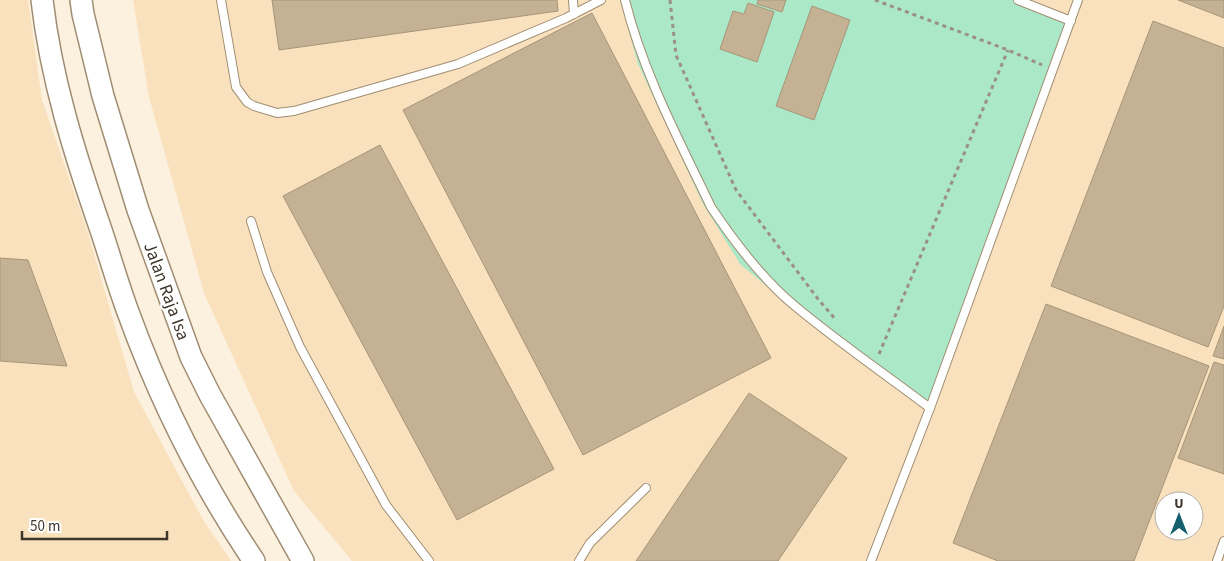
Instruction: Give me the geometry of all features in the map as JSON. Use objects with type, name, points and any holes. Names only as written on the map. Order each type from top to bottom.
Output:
[{"type":"main road","points":[[42,0],[49,48],[62,106],[78,163],[128,312],[173,420],[201,474],[254,561]]},
{"type":"main road","name":"Jalan Raja Isa","points":[[81,0],[103,96],[138,210],[191,357],[210,395],[303,561]]},
{"type":"lane","points":[[221,0],[236,87],[247,102],[254,106],[277,112],[294,111],[458,64],[574,14],[601,0]]},
{"type":"lane","points":[[573,0],[574,14]]},
{"type":"lane","points":[[625,0],[637,44],[655,89],[711,207],[720,221],[753,264],[794,306],[930,408]]},
{"type":"lane","points":[[1018,0],[1070,20]]},
{"type":"lane","points":[[871,561],[930,408],[1078,0]]},
{"type":"lane","points":[[251,221],[267,272],[300,347],[386,505],[429,561]]},
{"type":"lane","points":[[579,561],[590,543],[646,488]]},
{"type":"lane","points":[[1216,561],[1224,541]]},
{"type":"path","points":[[670,0],[676,56],[736,190],[836,321]]},
{"type":"path","points":[[875,0],[1008,50],[1052,70]]},
{"type":"path","points":[[878,356],[1008,50]]},
{"type":"shaded area","points":[[0,0],[28,0],[42,100],[87,230],[134,392],[203,520],[231,561],[0,561]]},
{"type":"shaded area","points":[[133,0],[1224,0],[1224,561],[352,561],[294,491],[204,293],[149,97]]},
{"type":"green space","points":[[620,0],[1018,0],[1071,21],[930,408],[799,313],[740,264],[703,204],[638,64]]},
{"type":"building","points":[[272,0],[557,0],[558,11],[279,50]]},
{"type":"building","points":[[758,0],[786,0],[782,12],[757,4]]},
{"type":"building","points":[[1178,0],[1224,0],[1224,18]]},
{"type":"building","points":[[748,3],[774,12],[757,62],[720,49],[733,11],[744,14]]},
{"type":"building","points":[[812,6],[850,20],[814,120],[776,106]]},
{"type":"building","points":[[592,13],[771,358],[583,455],[403,110]]},
{"type":"building","points":[[1153,21],[1224,48],[1224,306],[1208,347],[1051,286]]},
{"type":"building","points":[[380,145],[554,469],[457,520],[283,196]]},
{"type":"building","points":[[0,258],[28,260],[67,366],[0,361]]},
{"type":"building","points":[[1046,304],[1209,366],[1161,491],[1154,491],[1154,509],[1134,561],[998,561],[953,543]]},
{"type":"building","points":[[1224,326],[1224,359],[1213,356]]},
{"type":"building","points":[[1214,362],[1224,365],[1224,474],[1178,458]]},
{"type":"building","points":[[749,393],[847,458],[778,561],[636,561]]}]
